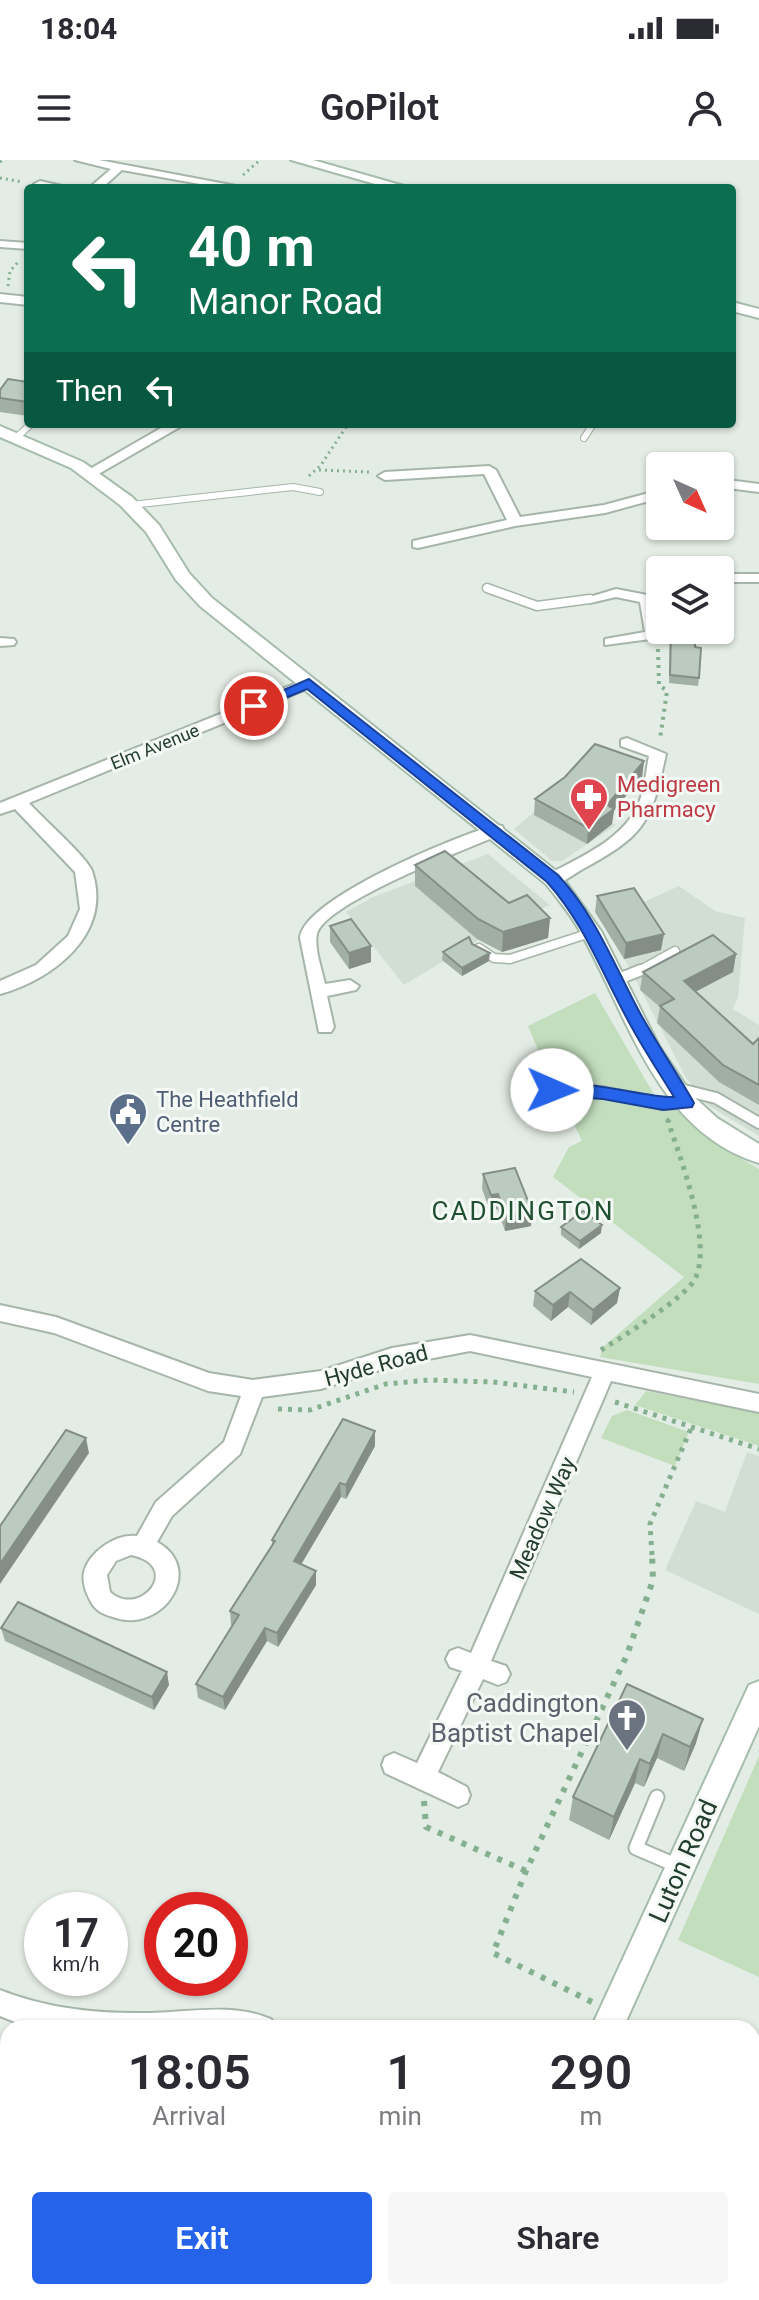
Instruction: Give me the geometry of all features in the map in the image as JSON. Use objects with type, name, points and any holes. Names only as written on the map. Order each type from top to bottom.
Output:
[{"type":"street","points":[[80,160],[218,184]]},
{"type":"street","points":[[298,160],[389,184]]},
{"type":"street","points":[[100,184],[119,167]]},
{"type":"street","points":[[0,244],[24,252]]},
{"type":"street","points":[[736,307],[759,314]]},
{"type":"street","points":[[90,473],[171,428]]},
{"type":"street","points":[[16,431],[90,473],[131,505],[153,529],[182,576],[206,602],[496,830],[553,879],[572,900],[593,932],[680,1095],[739,1144],[759,1154]]},
{"type":"street","points":[[385,476],[506,467]]},
{"type":"street","points":[[489,470],[515,522]]},
{"type":"street","points":[[734,485],[759,488]]},
{"type":"street","points":[[418,544],[515,522],[605,509],[646,498]]},
{"type":"street","points":[[734,578],[759,578]]},
{"type":"street","points":[[590,599],[612,587],[646,596]]},
{"type":"street","points":[[610,642],[646,640]]},
{"type":"street","name":"Elm Avenue","points":[[0,809],[309,683]]},
{"type":"street","points":[[553,879],[630,829],[647,806],[658,754],[627,743]]},
{"type":"street","points":[[0,988],[42,969],[75,939],[89,909],[83,870],[19,803]]},
{"type":"street","points":[[325,1027],[308,937],[317,919],[352,894],[496,830]]},
{"type":"street","points":[[318,991],[350,986]]},
{"type":"street","name":"Hyde Road","points":[[0,1313],[56,1325],[251,1399],[392,1357],[470,1343],[759,1403]]},
{"type":"street","name":"Meadow Way","points":[[423,1777],[478,1666],[605,1371]]},
{"type":"street","points":[[143,1546],[164,1509],[232,1448],[251,1399]]},
{"type":"street","name":"Luton Road","points":[[611,2020],[759,1694]]},
{"type":"street","points":[[394,1765],[458,1795]]},
{"type":"street","points":[[0,2003],[26,2016],[54,2020]]},
{"type":"lane","points":[[584,438],[590,428]]},
{"type":"lane","points":[[131,505],[293,487],[320,492]]},
{"type":"lane","points":[[487,588],[522,606],[539,608],[590,599]]},
{"type":"lane","points":[[476,946],[501,960],[593,932]]},
{"type":"lane","points":[[616,980],[633,975],[675,951]]},
{"type":"lane","points":[[552,1090],[603,1092],[663,1104],[680,1095],[708,1094],[759,1123]]},
{"type":"lane","points":[[657,1797],[636,1848],[680,1867]]},
{"type":"path","points":[[5,298],[7,278],[24,252]]},
{"type":"path","points":[[318,470],[358,470],[385,476]]},
{"type":"path","points":[[656,644],[659,685],[667,691],[658,754]]},
{"type":"path","points":[[579,1364],[693,1283],[701,1263],[694,1209],[668,1121],[680,1095]]},
{"type":"path","points":[[251,1399],[310,1410],[386,1384],[429,1380],[493,1382],[596,1396],[759,1449]]},
{"type":"path","points":[[611,2020],[493,1953],[526,1871],[627,1655],[653,1580],[650,1524],[692,1426]]},
{"type":"path","points":[[423,1777],[426,1827],[526,1871]]},
{"type":"shaded area","points":[[557,793],[616,825],[562,861],[552,861],[514,829]]},
{"type":"shaded area","points":[[488,854],[550,905],[505,924],[404,985],[346,912],[373,897]]},
{"type":"shaded area","points":[[679,886],[715,911],[745,918],[738,997],[733,1009],[759,1025],[759,1136],[709,1106],[686,1078],[627,963],[596,912],[646,901]]},
{"type":"shaded area","points":[[747,1452],[759,1456],[759,1614],[665,1570],[696,1501],[725,1512]]},
{"type":"green space","points":[[595,993],[656,1098],[569,1083],[553,1074],[543,1060],[528,1026]]},
{"type":"green space","points":[[571,1095],[689,1113],[719,1132],[716,1144],[759,1169],[759,1384],[600,1357],[603,1347],[684,1277],[553,1177],[569,1147],[582,1141],[563,1101]]},
{"type":"green space","points":[[646,1391],[759,1413],[759,1446],[635,1405]]},
{"type":"green space","points":[[627,1410],[689,1432],[675,1466],[601,1438],[612,1416]]},
{"type":"green space","points":[[759,1756],[759,1977],[678,1940]]},
{"type":"building","points":[[8,379],[24,381],[24,401],[0,398],[0,390]]},
{"type":"building","points":[[671,644],[695,644],[695,647],[701,648],[699,678],[670,675]]},
{"type":"building","points":[[595,744],[644,761],[607,805],[614,809],[588,828],[535,799],[565,777]]},
{"type":"building","points":[[445,851],[509,903],[527,895],[550,918],[503,932],[478,919],[415,865]]},
{"type":"building","points":[[634,888],[664,934],[626,943],[597,896]]},
{"type":"building","points":[[351,919],[371,946],[349,953],[330,926]]},
{"type":"building","points":[[713,935],[736,954],[684,981],[753,1044],[759,1038],[759,1085],[723,1065],[660,1006],[674,999],[643,972]]},
{"type":"building","points":[[469,937],[472,944],[490,953],[462,968],[443,952]]},
{"type":"building","points":[[515,1168],[532,1211],[506,1216],[498,1194],[491,1195],[483,1174]]},
{"type":"building","points":[[583,1211],[602,1225],[580,1241],[561,1227]]},
{"type":"building","points":[[581,1259],[620,1288],[593,1310],[570,1292],[553,1305],[535,1291]]},
{"type":"building","points":[[343,1419],[375,1431],[346,1485],[340,1483],[294,1561],[316,1571],[277,1633],[265,1628],[223,1697],[196,1684],[239,1615],[230,1611],[275,1541],[272,1540]]},
{"type":"building","points":[[66,1430],[86,1438],[0,1564],[0,1526]]},
{"type":"building","points":[[18,1602],[167,1672],[152,1697],[1,1628]]},
{"type":"building","points":[[627,1684],[703,1719],[690,1747],[663,1734],[650,1764],[640,1759],[614,1817],[573,1797]]},
{"type":"place","name":"Medigreen Pharmacy","points":[[589,831]]},
{"type":"place","name":"The Heathfield Centre","points":[[128,1146]]},
{"type":"place","name":"Caddington Baptist Chapel","points":[[627,1752]]},
{"type":"district","name":"CADDINGTON","points":[[523,1211]]},
{"type":"route","points":[[254,706],[309,683],[496,830],[553,879],[572,900],[593,932],[632,1013],[661,1066],[686,1103],[663,1104],[603,1092],[552,1090]]}]
